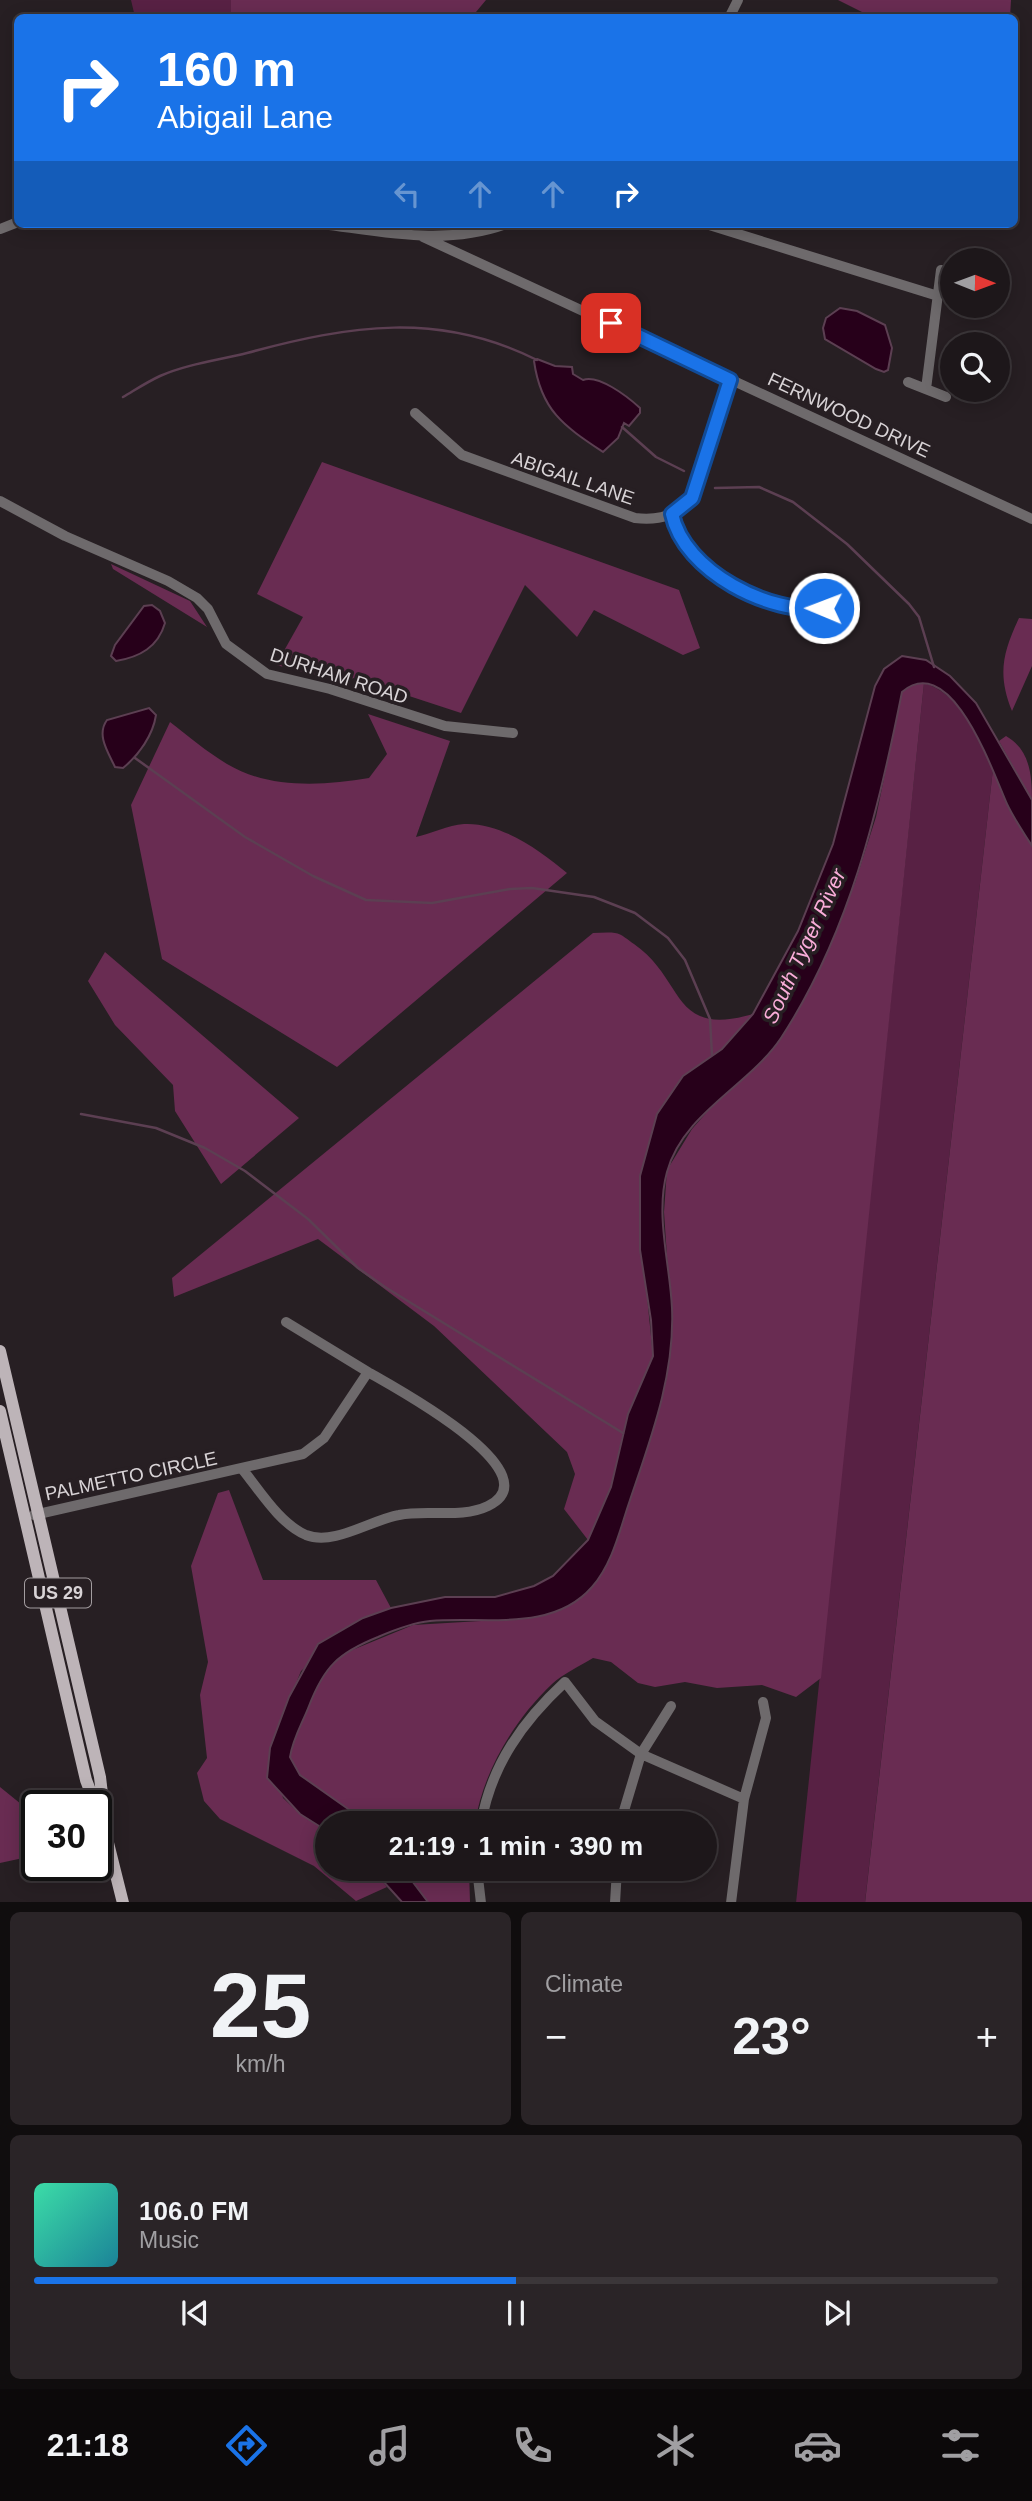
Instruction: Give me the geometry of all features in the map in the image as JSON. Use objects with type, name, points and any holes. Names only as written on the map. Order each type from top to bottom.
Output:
[{"type":"main road","name":"US 29","points":[[0,1351],[56,1615],[85,1714],[102,1790]]},
{"type":"main road","name":"US 29","points":[[0,1411],[33,1515]]},
{"type":"main road","name":"US 29","points":[[56,1615],[72,1717],[92,1790]]},
{"type":"main road","points":[[72,1717],[85,1714]]},
{"type":"main road","name":"US 29","points":[[112,1857],[123,1902]]},
{"type":"street","points":[[354,228],[423,237],[467,236],[493,228]]},
{"type":"street","points":[[719,228],[938,296]]},
{"type":"street","name":"FERNWOOD DRIVE","points":[[423,237],[1032,519]]},
{"type":"street","points":[[926,389],[940,279]]},
{"type":"street","points":[[730,380],[692,498],[672,514],[688,544],[719,580],[802,611],[824,608]]},
{"type":"street","points":[[908,382],[940,395]]},
{"type":"street","name":"ABIGAIL LANE","points":[[415,413],[461,455],[480,463],[635,518],[651,520],[672,514]]},
{"type":"street","name":"DURHAM ROAD","points":[[0,501],[38,523],[168,581],[197,597],[208,610],[226,643],[267,674],[330,689],[421,720],[471,730],[513,733]]},
{"type":"street","points":[[286,1322],[368,1372]]},
{"type":"street","name":"PALMETTO CIRCLE","points":[[33,1515],[243,1470],[290,1460],[314,1447],[324,1438],[368,1372],[433,1409],[496,1461],[503,1486],[496,1501],[465,1511],[402,1514],[337,1535],[315,1537],[288,1522],[243,1470]]},
{"type":"street","points":[[485,1811],[499,1765],[515,1736],[538,1707],[565,1682],[595,1721],[641,1754],[744,1799]]},
{"type":"street","points":[[732,1902],[744,1799],[766,1718],[764,1702]]},
{"type":"street","points":[[624,1811],[641,1754],[671,1706]]},
{"type":"street","points":[[478,1881],[481,1902]]},
{"type":"street","points":[[615,1902],[616,1881]]},
{"type":"shaded area","points":[[131,0],[231,0],[231,14],[134,14]]},
{"type":"shaded area","points":[[231,0],[486,0],[474,14],[231,14]]},
{"type":"shaded area","points":[[838,0],[1011,0],[1010,14],[866,14]]},
{"type":"shaded area","points":[[322,462],[679,590],[700,648],[683,655],[594,610],[577,637],[525,585],[461,713],[354,678],[342,682],[276,665],[303,617],[257,594]]},
{"type":"shaded area","points":[[111,564],[190,601],[207,627],[113,569]]},
{"type":"shaded area","points":[[1019,618],[1032,619],[1032,666],[1012,711],[1003,674],[1009,642]]},
{"type":"shaded area","points":[[924,683],[948,696],[958,706],[975,730],[993,769],[865,1902],[796,1902]]},
{"type":"shaded area","points":[[924,683],[821,1678],[796,1697],[762,1685],[717,1688],[685,1682],[655,1687],[638,1683],[611,1662],[593,1658],[552,1684],[525,1714],[493,1766],[478,1811],[351,1811],[300,1775],[290,1757],[298,1727],[319,1680],[329,1666],[345,1653],[413,1625],[530,1618],[552,1612],[573,1602],[601,1574],[613,1549],[639,1474],[666,1382],[672,1331],[664,1212],[667,1170],[692,1129],[714,1104],[762,1062],[855,883],[876,817],[902,692],[911,685]]},
{"type":"shaded area","points":[[368,714],[450,741],[416,837],[464,824],[492,828],[533,847],[567,873],[337,1067],[162,959],[131,805],[170,722],[212,754],[243,772],[278,782],[314,784],[369,778],[387,754]]},
{"type":"shaded area","points":[[1006,736],[1025,756],[1030,772],[1032,800],[999,741]]},
{"type":"shaded area","points":[[993,769],[1008,806],[1032,846],[1032,1902],[865,1902]]},
{"type":"shaded area","points":[[593,933],[618,934],[634,944],[651,958],[682,1002],[693,1012],[707,1018],[726,1019],[753,1014],[722,1049],[683,1076],[639,1217],[653,1356],[623,1433],[611,1487],[588,1540],[564,1509],[575,1474],[567,1452],[434,1326],[318,1239],[174,1297],[172,1278]]},
{"type":"shaded area","points":[[105,952],[299,1118],[221,1184],[175,1111],[173,1085],[115,1025],[88,981]]},
{"type":"shaded area","points":[[229,1490],[263,1580],[376,1580],[391,1608],[363,1618],[301,1671],[270,1748],[283,1798],[315,1823],[315,1867],[220,1819],[204,1801],[197,1773],[207,1758],[200,1695],[208,1662],[191,1566],[218,1493]]},
{"type":"shaded area","points":[[0,1787],[21,1804],[21,1858],[0,1863]]},
{"type":"shaded area","points":[[332,1881],[382,1881],[387,1887],[356,1901]]},
{"type":"shaded area","points":[[413,1881],[469,1881],[470,1902],[428,1902]]},
{"type":"water","points":[[840,308],[857,311],[885,325],[892,348],[888,370],[884,372],[876,369],[825,339],[823,328],[826,318]]},
{"type":"water","points":[[537,359],[555,366],[572,367],[573,374],[583,380],[596,380],[612,387],[640,408],[640,413],[629,426],[624,423],[618,438],[603,452],[566,425],[549,405],[537,378],[534,361]]},
{"type":"water","points":[[152,605],[160,611],[165,623],[158,638],[140,654],[116,661],[111,656],[115,645],[144,606]]},
{"type":"water","name":"South Tyger River","points":[[902,656],[926,660],[950,676],[976,703],[1032,800],[1032,846],[1010,810],[981,744],[954,701],[938,687],[920,683],[902,692],[883,782],[858,871],[843,915],[805,998],[768,1055],[687,1133],[675,1151],[667,1172],[662,1205],[672,1308],[670,1358],[653,1430],[611,1557],[592,1587],[576,1601],[557,1611],[516,1619],[417,1623],[364,1643],[334,1663],[320,1681],[295,1737],[290,1757],[300,1775],[351,1811],[315,1811],[315,1823],[300,1814],[267,1778],[270,1748],[289,1697],[318,1644],[363,1618],[391,1608],[445,1597],[495,1597],[534,1586],[553,1576],[588,1540],[611,1487],[628,1414],[653,1356],[651,1320],[640,1250],[640,1176],[657,1114],[683,1076],[722,1049],[753,1014],[798,931],[833,844],[875,686],[884,669]]},
{"type":"water","points":[[149,708],[156,715],[140,751],[123,768],[115,767],[103,738],[107,720]]},
{"type":"water","points":[[383,1881],[412,1881],[428,1902],[402,1902]]},
{"type":"waterway","points":[[123,397],[155,378],[181,368],[322,335],[358,330],[429,329],[465,334],[501,344],[537,360]]},
{"type":"waterway","points":[[622,427],[656,457],[684,471]]},
{"type":"waterway","points":[[715,488],[759,487],[793,502],[847,544],[919,617],[934,667]]},
{"type":"waterway","points":[[135,758],[245,837],[313,876],[366,900],[432,903],[510,889],[532,888],[594,897],[635,913],[668,938],[685,960],[710,1019],[712,1055]]},
{"type":"waterway","points":[[81,1114],[156,1128],[205,1148],[245,1171],[308,1219],[358,1268],[385,1287],[623,1433]]},
{"type":"route","points":[[611,323],[730,380],[692,498],[672,514],[688,544],[719,580],[802,611],[824,608]]}]
